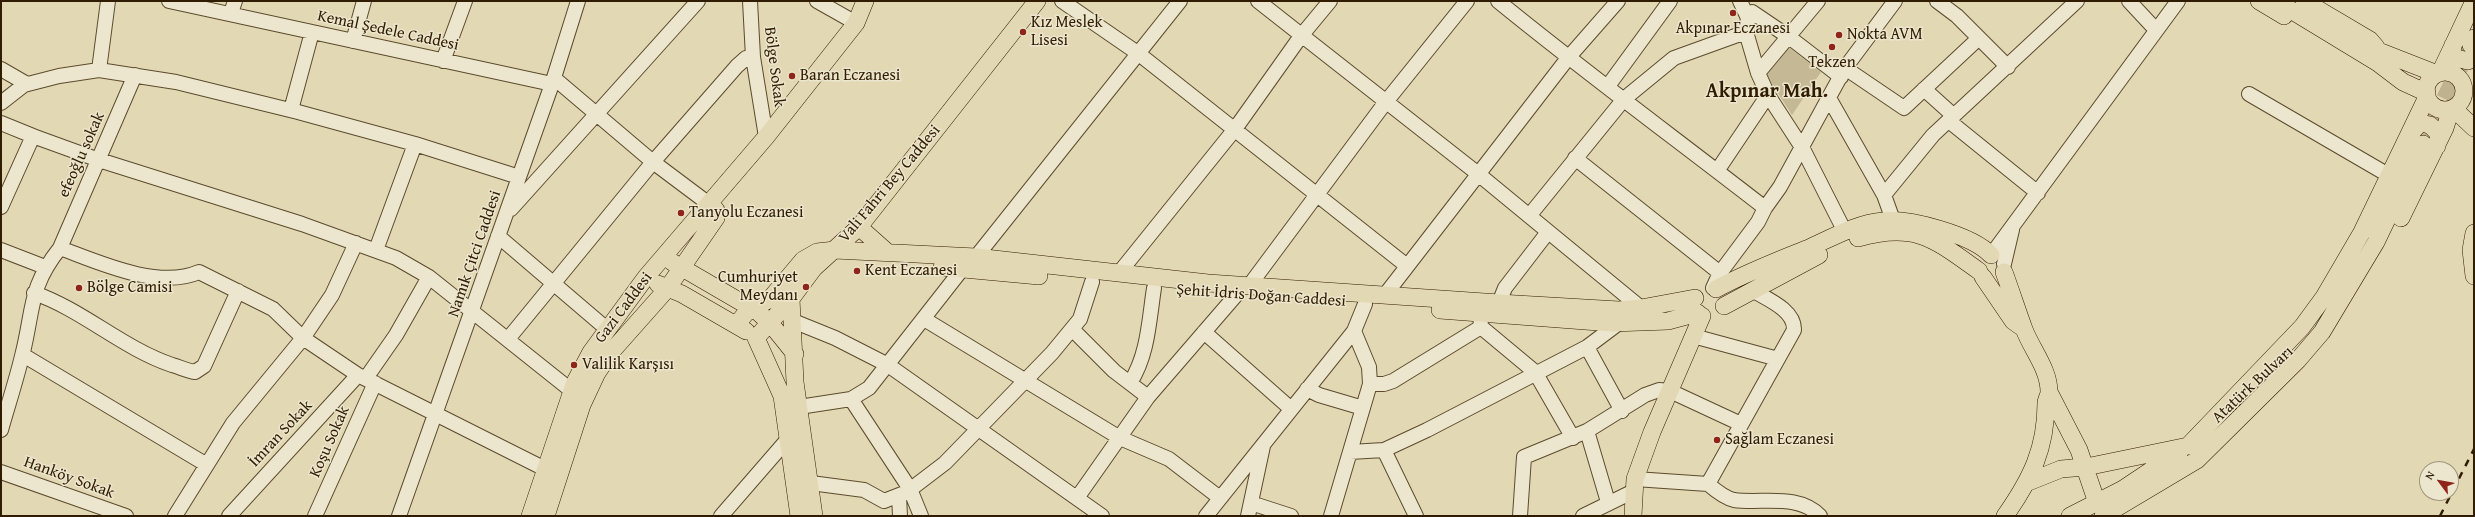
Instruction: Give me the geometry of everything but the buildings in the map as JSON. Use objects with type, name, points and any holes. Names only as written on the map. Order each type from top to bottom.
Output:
[{"type":"main road","name":"Gazi Caddesi","points":[[530,516],[572,391],[591,352],[646,277],[766,137],[856,23],[864,1]]},
{"type":"main road","name":"Vali Fahri Bey Caddesi","points":[[756,338],[790,299],[814,268],[859,227],[1037,1]]},
{"type":"main road","points":[[2259,1],[2356,58],[2388,71]]},
{"type":"main road","points":[[2276,1],[2378,63],[2388,71],[2427,95],[2435,107],[2452,108],[2474,128]]},
{"type":"main road","points":[[2289,1],[2365,46],[2439,74],[2452,74],[2457,77],[2467,92]]},
{"type":"main road","points":[[2304,1],[2370,40],[2379,51]]},
{"type":"main road","points":[[2467,45],[2474,1]]},
{"type":"main road","points":[[2421,141],[2430,80],[2439,74],[2467,45],[2474,15]]},
{"type":"main road","points":[[2024,487],[2061,469],[2086,467],[2188,446],[2302,327],[2342,268],[2390,176],[2452,108],[2462,100],[2467,92],[2474,62]]},
{"type":"main road","name":"Atatürk Bulvarı","points":[[2100,509],[2139,479],[2188,446],[2273,371],[2306,333],[2341,285],[2372,233],[2421,141]]},
{"type":"main road","name":"Atatürk Bulvarı","points":[[2070,516],[2100,509],[2197,460],[2274,386],[2322,332],[2376,242],[2421,141]]},
{"type":"main road","name":"Gazi Caddesi","points":[[546,516],[582,405],[597,374],[612,351],[667,289],[716,218],[716,210],[709,204]]},
{"type":"main road","points":[[1633,516],[1635,485],[1670,391],[1693,336],[1701,290],[1845,232],[1871,223],[1893,220],[1920,224],[1973,242],[1998,261],[2025,330],[2043,367],[2049,392],[2086,467],[2100,509]]},
{"type":"main road","points":[[859,227],[886,251]]},
{"type":"main road","points":[[1698,309],[1716,317],[1724,306],[1752,290],[1845,243],[1870,235],[1907,231],[1929,237],[1981,274],[1995,280],[1998,261]]},
{"type":"main road","points":[[2474,233],[2471,250],[2474,276]]},
{"type":"main road","name":"Şehit İdris Doğan Caddesi","points":[[829,254],[886,251],[976,257],[1119,273],[1243,290],[1365,304],[1481,321],[1619,323],[1668,321],[1698,309]]},
{"type":"main road","points":[[736,325],[753,309],[770,300],[802,260],[810,255],[829,254]]},
{"type":"main road","name":"Şehit İdris Doğan Caddesi","points":[[829,254],[1154,288],[1385,295],[1619,310],[1641,308],[1698,309]]},
{"type":"main road","points":[[663,256],[753,309],[770,323],[795,354]]},
{"type":"main road","points":[[1998,261],[1982,259],[1981,274],[2013,321],[2025,330]]},
{"type":"main road","points":[[646,277],[667,289],[682,294],[756,338],[782,396],[787,440],[799,516]]},
{"type":"main road","points":[[1717,284],[1723,296],[1724,306]]},
{"type":"main road","points":[[790,299],[795,354],[795,382],[811,482],[814,516]]},
{"type":"main road","points":[[2005,516],[2024,487],[2044,438],[2046,401],[2049,392]]},
{"type":"main road","points":[[2019,516],[2024,487]]},
{"type":"street","points":[[99,70],[108,1]]},
{"type":"street","name":"Kemal Şedele Caddesi","points":[[172,1],[233,7],[312,32],[443,61],[553,81]]},
{"type":"street","points":[[353,41],[364,1]]},
{"type":"street","points":[[443,61],[465,1]]},
{"type":"street","name":"Namık Çitci Caddesi","points":[[399,516],[520,177],[553,81],[578,1]]},
{"type":"street","points":[[506,214],[597,115],[698,1]]},
{"type":"street","name":"Bölge Sokak","points":[[750,1],[753,57],[766,137]]},
{"type":"street","points":[[816,1],[856,23]]},
{"type":"street","points":[[1062,1],[1140,54],[1407,266]]},
{"type":"street","points":[[799,407],[851,399],[869,388],[963,268],[976,257],[1140,54],[1180,1]]},
{"type":"street","points":[[1258,1],[1529,216],[1641,308]]},
{"type":"street","points":[[1119,273],[1234,129],[1301,36],[1330,1]]},
{"type":"street","points":[[1077,498],[1148,397],[1204,332],[1243,290],[1318,195],[1385,103],[1467,1]]},
{"type":"street","points":[[1498,1],[1568,58],[1608,86],[1765,208]]},
{"type":"street","points":[[1385,295],[1476,174],[1568,58],[1618,1]]},
{"type":"street","points":[[1608,86],[1670,1]]},
{"type":"street","points":[[1740,1],[1789,37],[1843,73],[1904,108],[1979,38]]},
{"type":"street","points":[[1758,73],[1818,1]]},
{"type":"street","points":[[1575,158],[1717,284],[1780,187],[1843,73],[1895,1]]},
{"type":"street","points":[[1937,1],[1957,16],[2008,67]]},
{"type":"street","points":[[1884,195],[1934,135],[2077,1]]},
{"type":"street","points":[[2129,1],[2156,30]]},
{"type":"street","points":[[1998,261],[2013,226],[2178,1]]},
{"type":"street","points":[[1753,10],[1746,32],[1758,73],[1768,95],[1802,149],[1845,232]]},
{"type":"street","points":[[291,110],[312,32]]},
{"type":"street","points":[[1529,216],[1624,99],[1674,58],[1746,32]]},
{"type":"street","points":[[508,339],[654,162],[737,66],[746,58],[753,57]]},
{"type":"street","points":[[1,69],[27,84]]},
{"type":"street","points":[[1,103],[27,84],[59,76],[99,70],[135,75],[176,82],[291,110],[415,144],[520,177]]},
{"type":"street","name":"efeoğlu sokak","points":[[60,248],[135,75]]},
{"type":"street","points":[[553,81],[709,204]]},
{"type":"street","points":[[1924,89],[1951,119],[2038,193]]},
{"type":"street","points":[[2249,94],[2390,176]]},
{"type":"street","points":[[1717,171],[1768,95]]},
{"type":"street","points":[[1830,98],[1884,195],[1893,220]]},
{"type":"street","points":[[1,123],[99,160],[356,243],[396,258],[429,277],[572,391]]},
{"type":"street","points":[[1,207],[33,136]]},
{"type":"street","points":[[376,250],[415,144]]},
{"type":"street","points":[[1500,303],[1506,288],[1548,232]]},
{"type":"street","points":[[498,236],[555,283],[608,330]]},
{"type":"street","points":[[175,516],[233,424],[303,338],[332,295],[356,243]]},
{"type":"street","points":[[1,430],[6,393],[23,355],[34,293],[45,267],[60,248],[122,271],[169,278],[189,276],[199,272],[273,309],[303,338],[366,379],[545,468]]},
{"type":"street","points":[[1,250],[45,267]]},
{"type":"street","points":[[366,379],[396,335],[429,277]]},
{"type":"street","points":[[811,482],[864,490],[884,502],[905,492],[945,464],[1025,381],[1072,329],[1084,310],[1092,282]]},
{"type":"street","points":[[1130,384],[1139,367],[1146,348],[1154,288]]},
{"type":"street","points":[[1708,484],[1740,424],[1794,330],[1792,318],[1752,290]]},
{"type":"street","points":[[34,293],[60,304],[105,332],[157,360],[195,372],[204,366],[238,291]]},
{"type":"street","points":[[1206,516],[1264,444],[1290,408],[1354,331],[1365,304]]},
{"type":"street","points":[[924,319],[1120,438],[1169,459],[1220,498]]},
{"type":"street","points":[[793,321],[835,338],[888,365],[1077,498],[1094,514]]},
{"type":"street","points":[[1370,384],[1384,384],[1394,381],[1481,321],[1535,372],[1573,438]]},
{"type":"street","points":[[1350,452],[1384,450],[1426,430],[1535,372],[1587,347],[1619,323]]},
{"type":"street","points":[[1072,329],[1114,371],[1148,397]]},
{"type":"street","points":[[1331,516],[1370,384],[1369,367],[1354,331]]},
{"type":"street","points":[[1204,332],[1290,408]]},
{"type":"street","points":[[1693,336],[1778,359]]},
{"type":"street","points":[[1587,347],[1622,411]]},
{"type":"street","points":[[23,355],[207,464]]},
{"type":"street","name":"İmran Sokak","points":[[229,516],[366,379]]},
{"type":"street","name":"Koşu Sokak","points":[[315,516],[366,379]]},
{"type":"street","points":[[1306,389],[1319,395],[1363,408]]},
{"type":"street","points":[[1520,516],[1524,457],[1587,431],[1649,394],[1659,390],[1670,391],[1740,424]]},
{"type":"street","points":[[851,399],[905,492],[921,516]]},
{"type":"street","points":[[1587,431],[1608,502]]},
{"type":"street","points":[[721,516],[787,440]]},
{"type":"street","points":[[1264,444],[1250,510],[1291,516]]},
{"type":"street","points":[[1384,450],[1416,516]]},
{"type":"street","name":"Hanköy Sokak","points":[[1,472],[126,516]]},
{"type":"street","points":[[1583,516],[1635,485],[1708,484],[1733,500],[1794,502],[1810,508],[1820,516]]},
{"type":"street","points":[[900,516],[905,492]]},
{"type":"shaded area","points":[[1787,46],[1821,72],[1792,115],[1765,73]]},
{"type":"tunnel","points":[[2423,144],[2470,46]]},
{"type":"railway","points":[[2440,516],[2474,449]]},
{"type":"place","name":"Akpınar Eczanesi","points":[[1733,13]]},
{"type":"place","name":"Kız Meslek Lisesi","points":[[1023,32]]},
{"type":"place","name":"Nokta AVM","points":[[1839,35]]},
{"type":"place","name":"Tekzen","points":[[1832,47]]},
{"type":"place","name":"Baran Eczanesi","points":[[792,76]]},
{"type":"place","name":"Tanyolu Eczanesi","points":[[681,213]]},
{"type":"place","name":"Kent Eczanesi","points":[[857,271]]},
{"type":"place","name":"Cumhuriyet Meydanı","points":[[806,287]]},
{"type":"place","name":"Bölge Camisi","points":[[79,288]]},
{"type":"place","name":"Valilik Karşısı","points":[[574,365]]},
{"type":"place","name":"Sağlam Eczanesi","points":[[1717,440]]},
{"type":"district","name":"Akpınar Mah.","points":[[1767,92]]}]
